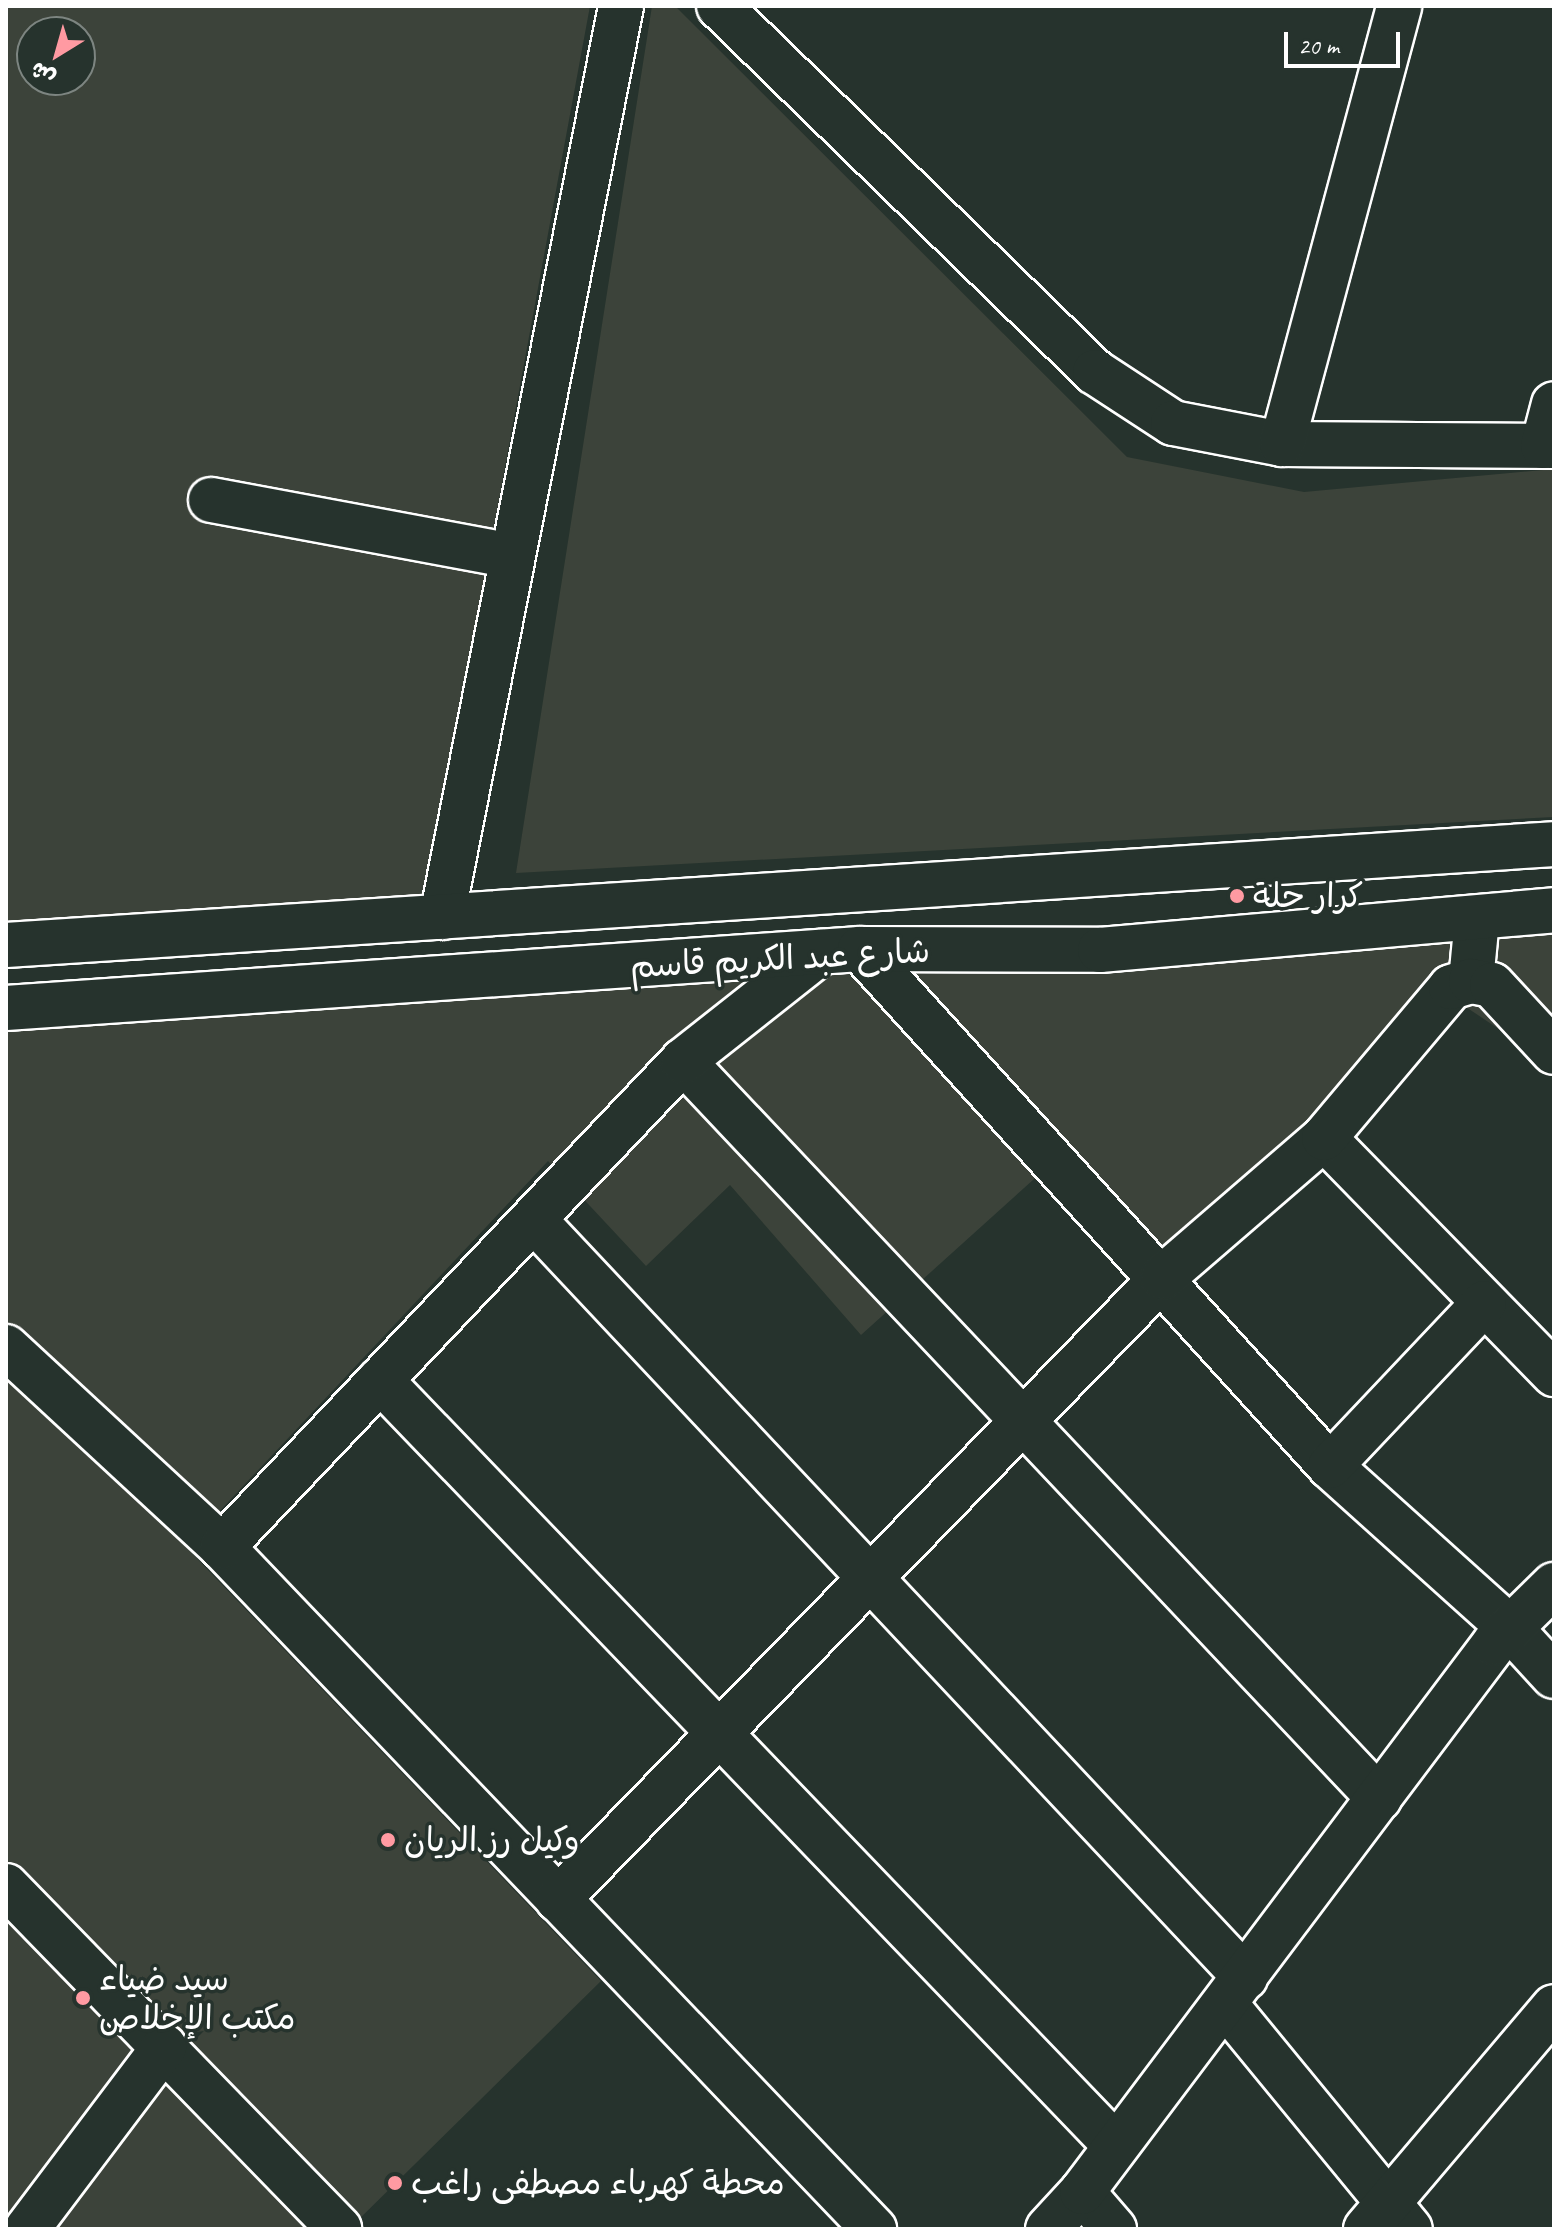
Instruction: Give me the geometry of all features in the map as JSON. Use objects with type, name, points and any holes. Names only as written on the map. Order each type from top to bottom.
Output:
[{"type":"street","points":[[442,917],[621,6]]},
{"type":"street","points":[[719,6],[1095,372],[1173,423],[1282,444],[1550,432]]},
{"type":"street","points":[[1282,444],[1399,6]]},
{"type":"street","points":[[211,500],[512,556]]},
{"type":"street","name":"شارع عبد الكريم قاسم","points":[[6,945],[1554,844]]},
{"type":"street","name":"شارع عبد الكريم قاسم","points":[[6,1008],[841,951],[1100,950],[1554,910]]},
{"type":"street","points":[[1471,981],[1477,919]]},
{"type":"street","points":[[222,1547],[683,1061],[841,951],[1163,1277],[1330,1466],[1510,1628],[1554,1676]]},
{"type":"street","points":[[558,1899],[1163,1277],[1324,1138],[1451,987],[1471,981],[1492,985],[1554,1052]]},
{"type":"street","points":[[683,1061],[1379,1798]]},
{"type":"street","points":[[1324,1138],[1554,1374]]},
{"type":"street","points":[[534,1220],[872,1579],[1235,1991],[1388,2220],[1548,2029]]},
{"type":"street","points":[[1330,1466],[1484,1303]]},
{"type":"street","points":[[6,1347],[222,1547],[874,2229]]},
{"type":"street","points":[[380,1380],[1116,2146]]},
{"type":"street","points":[[1048,2229],[1082,2192],[1510,1628],[1554,1585]]},
{"type":"street","points":[[6,1886],[339,2229]]},
{"type":"street","points":[[27,2229],[164,2047]]},
{"type":"street","points":[[1082,2192],[1114,2229]]},
{"type":"shaded area","points":[[6,6],[590,6],[423,912],[6,922]]},
{"type":"shaded area","points":[[652,6],[675,6],[1127,457],[1304,492],[1554,469],[1554,817],[516,873]]},
{"type":"shaded area","points":[[1554,922],[1554,1066],[1445,993],[1165,1257],[1043,1171],[861,1335],[730,1185],[646,1266],[548,1161],[186,1547],[601,1981],[349,2229],[6,2229],[6,1025]]},
{"type":"place","name":"كرار حلة","points":[[1237,896]]},
{"type":"place","name":"وكيل رز الريان","points":[[388,1840]]},
{"type":"place","name":"سيد ضياء مكتب الإخلاص","points":[[83,1998]]},
{"type":"place","name":"محطة كهرباء مصطفى راغب","points":[[395,2183]]}]
